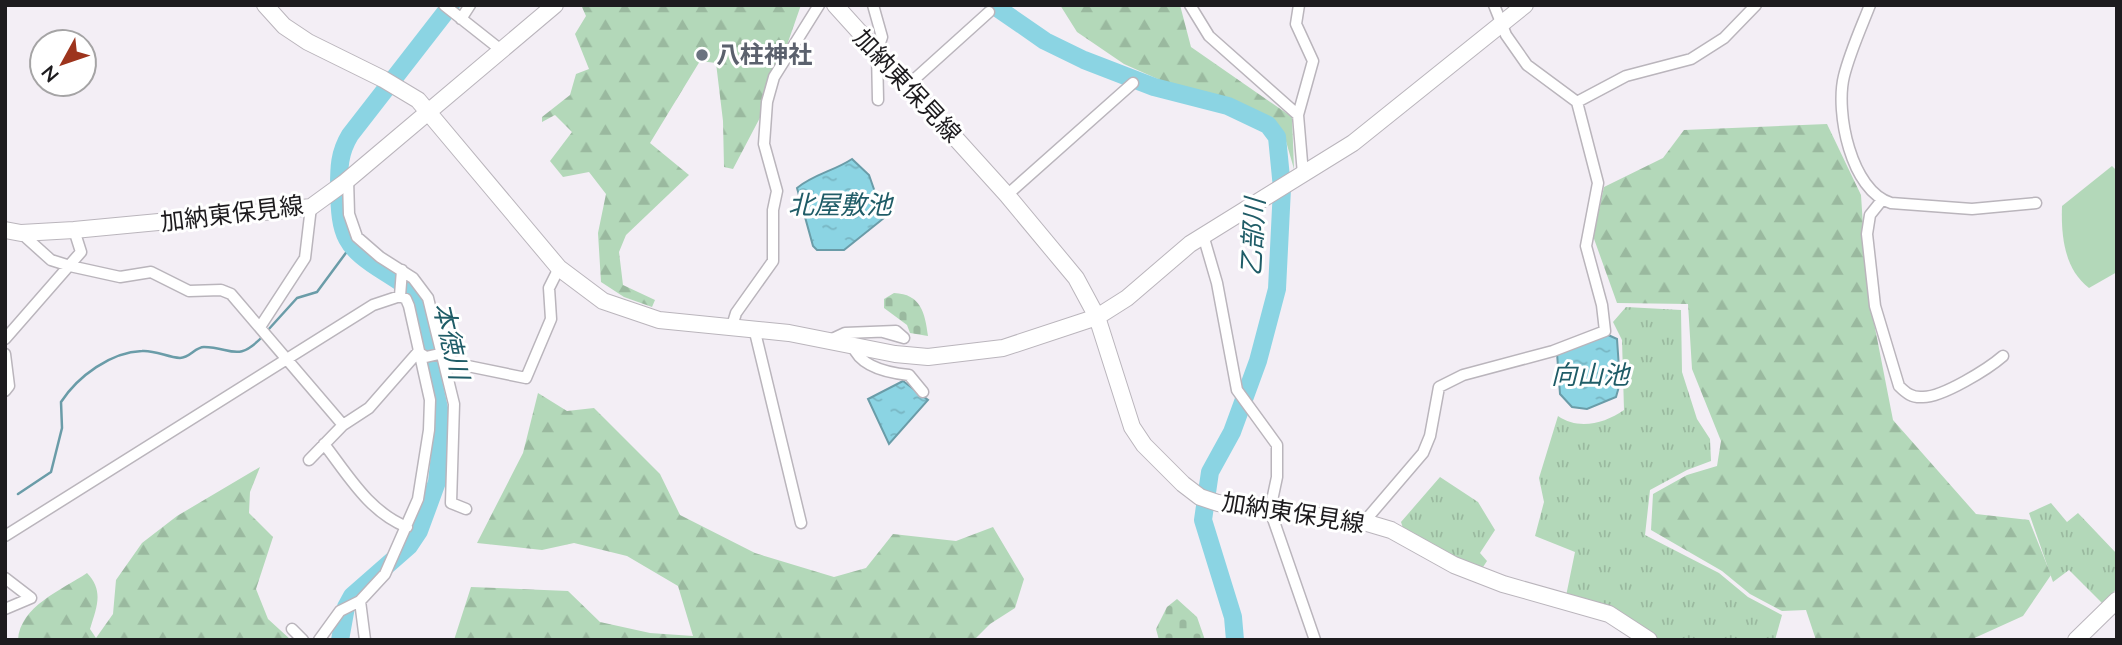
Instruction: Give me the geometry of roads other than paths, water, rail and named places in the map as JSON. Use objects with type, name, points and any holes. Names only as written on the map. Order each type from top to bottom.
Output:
[{"type":"main road","points":[[265,5],[295,34],[383,79],[428,111],[559,268],[592,294],[638,316],[659,320],[754,328],[928,357],[1003,348],[1097,317],[1127,298],[1203,235],[1353,144],[1525,5]]},
{"type":"main road","name":"加納東保見線","points":[[13,232],[74,230],[311,207],[555,5]]},
{"type":"main road","name":"加納東保見線","points":[[835,5],[1007,195],[1076,278],[1097,317],[1132,427],[1161,463],[1206,499],[1364,522],[1391,530],[1454,565],[1503,584],[1609,614],[1643,639]]},
{"type":"main road","points":[[2076,640],[2117,600]]},
{"type":"street","points":[[444,5],[501,50]]},
{"type":"street","points":[[461,19],[470,5]]},
{"type":"street","points":[[732,326],[736,313],[773,261],[775,253],[773,210],[777,191],[764,144],[767,102],[774,77],[819,5]]},
{"type":"street","points":[[873,5],[882,37],[877,52],[878,100]]},
{"type":"street","points":[[1191,5],[1209,36],[1265,89],[1298,115]]},
{"type":"street","points":[[1298,178],[1298,115],[1313,61],[1296,24],[1299,5]]},
{"type":"street","points":[[1364,522],[1426,448],[1439,387],[1463,376],[1553,351],[1605,331],[1602,305],[1586,246],[1598,183],[1577,102],[1527,65],[1500,23],[1494,5]]},
{"type":"street","points":[[1577,102],[1626,76],[1691,59],[1724,38],[1756,5]]},
{"type":"street","points":[[1870,5],[1844,76],[1841,99],[1852,164],[1882,200],[1972,209],[2036,204]]},
{"type":"street","points":[[908,85],[989,12]]},
{"type":"street","points":[[1007,195],[1133,83]]},
{"type":"street","points":[[342,184],[357,237],[424,289],[454,404],[451,503],[466,509]]},
{"type":"street","points":[[1882,200],[1870,215],[1867,234],[1875,306],[1899,386],[1908,395],[1923,397],[1938,394],[2003,356]]},
{"type":"street","points":[[260,327],[305,258],[311,207]]},
{"type":"street","points":[[5,339],[70,266],[82,247],[74,230]]},
{"type":"street","points":[[13,232],[51,260],[70,266],[120,277],[154,273],[189,291],[226,292],[260,327],[343,425]]},
{"type":"street","points":[[1203,235],[1220,296],[1237,390],[1277,445],[1277,477],[1270,510],[1315,640]]},
{"type":"street","points":[[309,460],[343,425],[369,408],[422,355],[439,354],[458,364],[526,379],[551,318],[549,288],[559,268]]},
{"type":"street","points":[[400,296],[402,270]]},
{"type":"street","points":[[5,537],[373,305],[400,296],[406,299],[409,306],[422,355],[429,400],[429,430],[418,499],[385,574],[356,603],[340,611],[319,640]]},
{"type":"street","points":[[754,328],[801,523]]},
{"type":"street","points":[[830,340],[845,333],[883,332]]},
{"type":"street","points":[[853,346],[859,359],[891,373],[909,375],[923,393]]},
{"type":"street","points":[[5,354],[9,386],[5,391]]},
{"type":"street","points":[[324,444],[372,506],[388,520],[406,529]]},
{"type":"street","points":[[5,578],[32,598],[5,609]]},
{"type":"street","points":[[356,603],[365,640]]},
{"type":"street","points":[[292,629],[303,640]]},
{"type":"water","name":"北屋敷池","points":[[852,159],[869,175],[884,218],[844,250],[817,250],[813,246],[797,188]]},
{"type":"water","name":"向山池","points":[[1606,334],[1617,339],[1620,383],[1616,397],[1587,409],[1572,407],[1560,394],[1557,353]]},
{"type":"water","points":[[903,381],[928,400],[889,444],[868,399]]},
{"type":"waterway","name":"本徳川","points":[[340,640],[346,607],[352,596],[409,546],[419,531],[437,482],[443,427],[415,297],[402,284],[361,256],[347,239],[343,229],[340,161],[350,135],[451,5]]},
{"type":"waterway","name":"乙部川","points":[[993,5],[1045,41],[1084,60],[1154,87],[1228,106],[1268,125],[1277,137],[1282,188],[1277,289],[1258,361],[1232,432],[1210,472],[1203,520],[1233,617],[1235,640]]},
{"type":"waterway","points":[[268,330],[297,298],[317,292],[351,246]]},
{"type":"waterway","points":[[18,494],[51,472],[62,428],[61,402],[76,383],[96,367],[130,352],[152,352],[180,358],[204,347],[241,352],[264,335]]},
{"type":"place","name":"八柱神社","points":[[702,55]]}]
